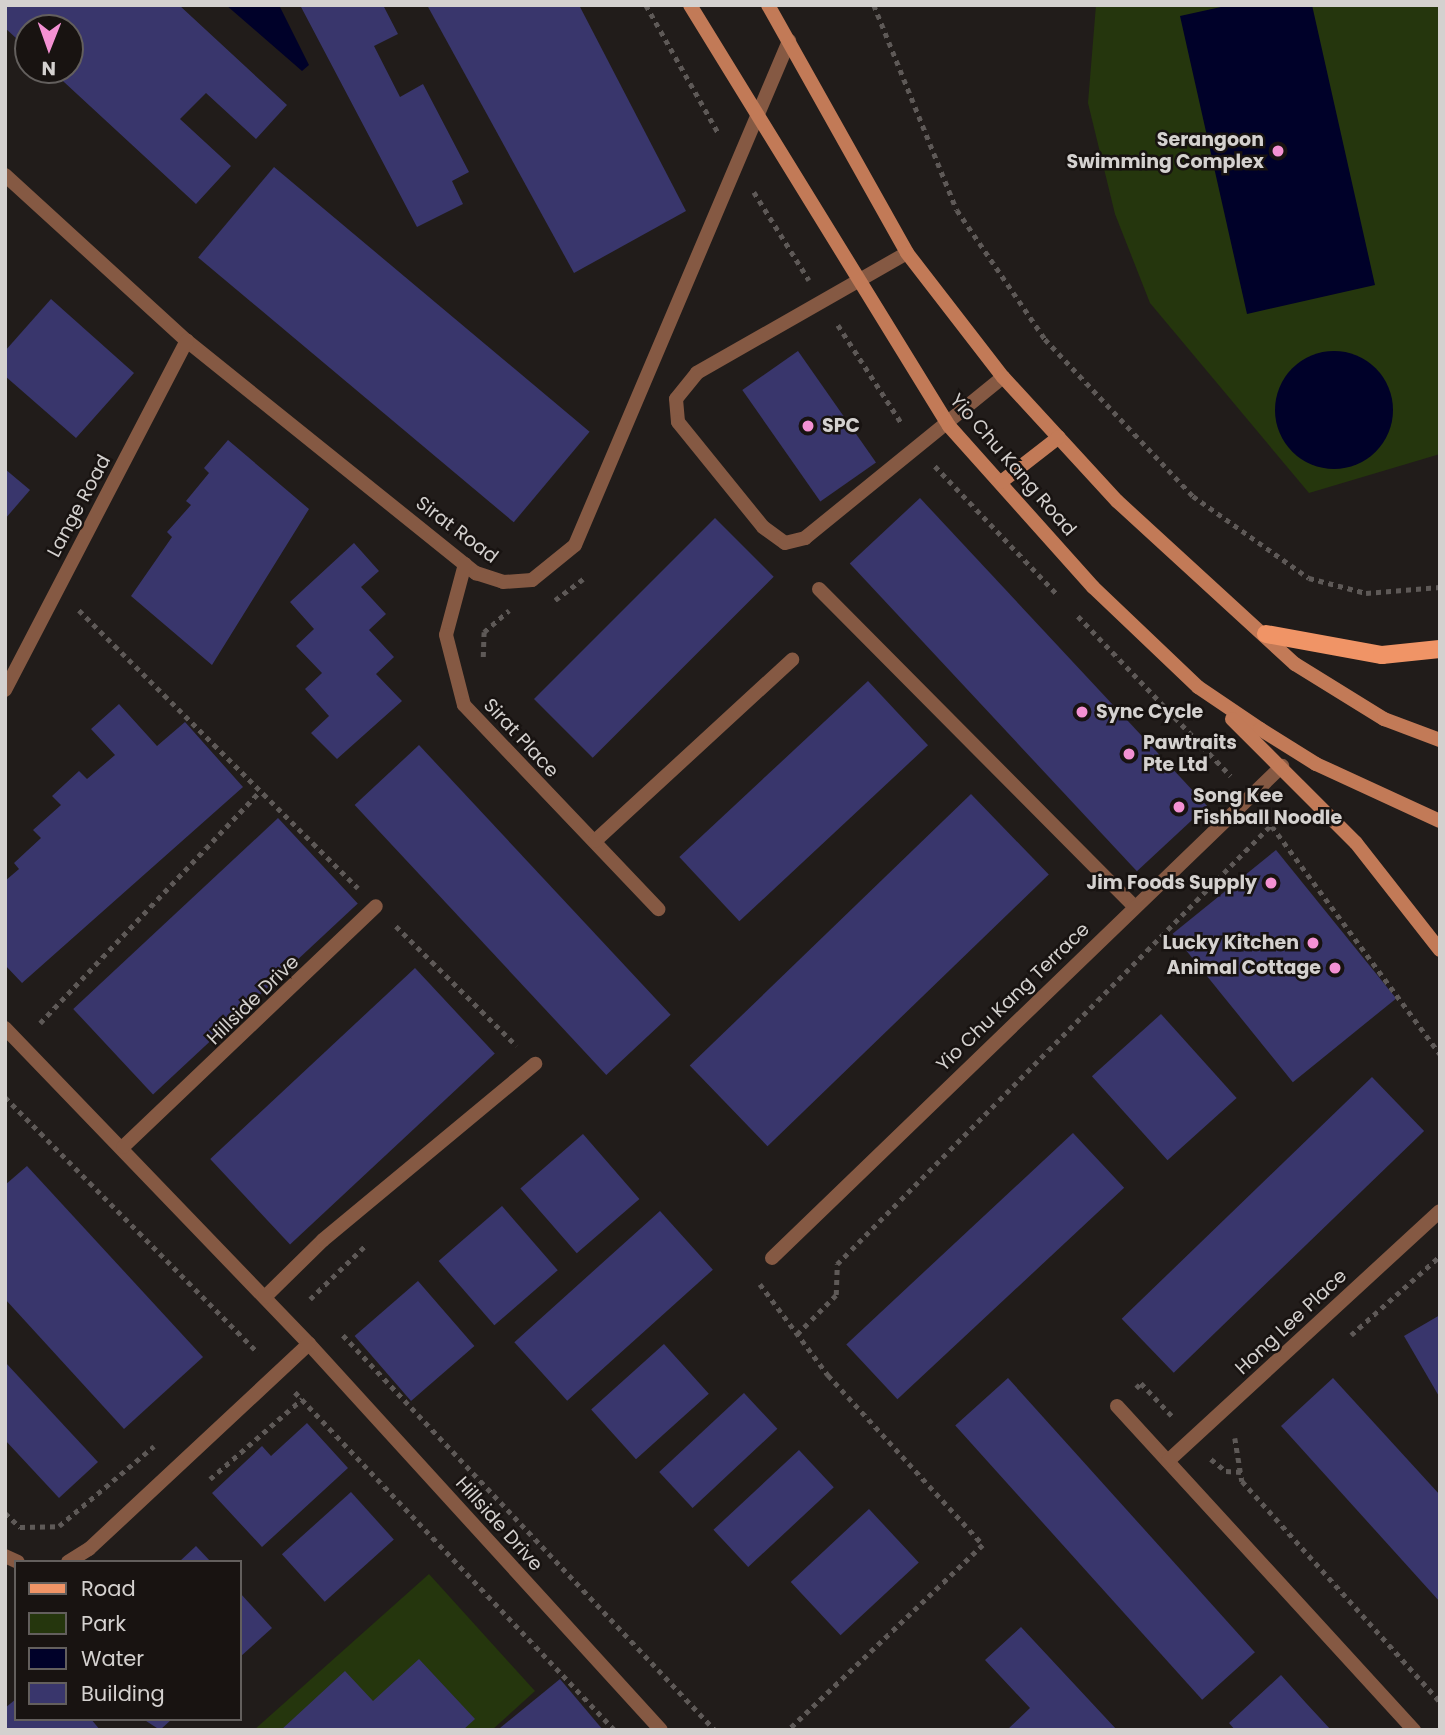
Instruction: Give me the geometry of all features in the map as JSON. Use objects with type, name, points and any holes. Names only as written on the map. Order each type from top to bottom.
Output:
[{"type":"main road","name":"Yio Chu Kang Road","points":[[690,5],[753,115],[855,282],[949,426],[1002,482],[1093,587],[1198,687],[1316,764],[1440,821]]},
{"type":"main road","points":[[768,5],[908,253],[1003,377],[1117,501],[1266,634],[1338,694],[1440,740]]},
{"type":"main road","points":[[1002,482],[1059,437]]},
{"type":"main road","points":[[1266,634],[1382,655],[1440,649]]},
{"type":"main road","points":[[1198,687],[1282,766],[1356,843],[1440,950]]},
{"type":"street","name":"Sirat Road","points":[[5,175],[187,341],[465,564],[489,579],[532,580],[575,544],[753,115],[789,41]]},
{"type":"street","points":[[908,253],[697,373],[676,399],[678,422],[762,527],[785,543],[804,538],[949,426],[1003,377]]},
{"type":"street","name":"Lange Road","points":[[5,690],[187,341]]},
{"type":"street","name":"Sirat Place","points":[[465,564],[446,635],[454,685],[479,727],[595,841],[658,909]]},
{"type":"street","points":[[819,589],[1134,906]]},
{"type":"street","points":[[595,841],[792,660]]},
{"type":"street","name":"Yio Chu Kang Terrace","points":[[772,1258],[1282,766]]},
{"type":"street","name":"Hillside Drive","points":[[123,1147],[376,906]]},
{"type":"street","name":"Hillside Drive","points":[[5,1028],[123,1147],[309,1344],[661,1730]]},
{"type":"street","points":[[265,1297],[535,1064]]},
{"type":"street","name":"Hong Lee Place","points":[[1168,1461],[1440,1211]]},
{"type":"street","points":[[71,1560],[89,1549],[309,1344]]},
{"type":"street","points":[[1117,1406],[1414,1730]]},
{"type":"path","points":[[874,5],[957,210],[1045,339],[1193,496],[1309,578],[1366,593],[1440,587]]},
{"type":"path","points":[[58,588],[258,793],[535,1064]]},
{"type":"path","points":[[40,1023],[258,793]]},
{"type":"path","points":[[797,1334],[836,1295],[837,1264],[1271,825]]},
{"type":"path","points":[[5,1097],[277,1373],[615,1730]]},
{"type":"path","points":[[1347,1339],[1440,1256]]},
{"type":"path","points":[[772,1258],[759,1283],[797,1334],[983,1545],[789,1730]]},
{"type":"path","points":[[288,1275],[319,1309]]},
{"type":"path","points":[[338,1329],[715,1730]]},
{"type":"path","points":[[250,1365],[260,1356]]},
{"type":"path","points":[[1243,1431],[1233,1440],[1242,1481],[1440,1702]]},
{"type":"path","points":[[5,1513],[20,1527],[59,1526],[165,1436]]},
{"type":"green space","name":"Serangoon Swimming Complex","points":[[1096,5],[1440,5],[1440,454],[1309,493],[1150,303],[1115,214],[1088,103]]},
{"type":"green space","points":[[429,1574],[535,1691],[492,1730],[254,1730]]},
{"type":"water","points":[[226,5],[279,5],[309,65],[302,71]]},
{"type":"water","name":"Serangoon Swimming Complex","points":[[1230,5],[1312,5],[1375,285],[1247,314],[1180,16]]},
{"type":"water","points":[[1334,351],[1367,361],[1383,377],[1393,410],[1383,443],[1367,459],[1334,469],[1301,459],[1285,443],[1275,410],[1285,377],[1301,361]]},
{"type":"building","points":[[5,5],[179,5],[287,105],[256,139],[206,93],[180,119],[231,166],[196,204],[66,84],[84,84],[84,14],[14,14],[14,36],[5,28]]},
{"type":"building","points":[[300,5],[383,5],[398,34],[374,46],[400,97],[423,84],[469,172],[452,181],[463,204],[417,227]]},
{"type":"building","points":[[427,5],[579,5],[686,211],[574,273]]},
{"type":"building","points":[[274,167],[590,432],[514,522],[198,257]]},
{"type":"building","points":[[51,299],[134,373],[76,438],[5,376],[5,351]]},
{"type":"building","name":"SPC","points":[[798,351],[876,462],[820,501],[742,390]]},
{"type":"building","points":[[228,440],[309,509],[212,665],[131,596],[172,537],[167,532],[191,505],[186,501],[209,473],[204,468]]},
{"type":"building","points":[[5,469],[30,490],[5,519]]},
{"type":"building","points":[[920,498],[1207,806],[1137,871],[850,563]]},
{"type":"building","points":[[715,518],[774,577],[593,758],[534,699]]},
{"type":"building","points":[[354,543],[379,571],[361,587],[386,614],[369,630],[394,657],[376,674],[402,701],[337,759],[311,733],[329,716],[305,689],[322,673],[296,646],[314,629],[290,602]]},
{"type":"building","points":[[868,681],[928,745],[739,921],[679,857]]},
{"type":"building","points":[[119,704],[157,746],[185,722],[243,787],[22,983],[5,965],[5,881],[19,869],[14,863],[41,838],[33,830],[61,805],[52,796],[79,771],[87,779],[115,755],[91,729]]},
{"type":"building","points":[[419,745],[671,1015],[606,1075],[355,805]]},
{"type":"building","points":[[971,794],[1049,875],[768,1146],[690,1066]]},
{"type":"building","points":[[278,818],[358,904],[153,1095],[73,1009]]},
{"type":"building","points":[[1276,850],[1396,998],[1293,1082],[1173,934]]},
{"type":"building","points":[[415,968],[495,1054],[290,1245],[210,1159]]},
{"type":"building","points":[[1161,1014],[1237,1098],[1167,1160],[1092,1076]]},
{"type":"building","points":[[1372,1077],[1424,1131],[1174,1373],[1122,1319]]},
{"type":"building","points":[[1073,1133],[1124,1188],[897,1399],[846,1344]]},
{"type":"building","points":[[583,1134],[639,1199],[577,1253],[520,1188]]},
{"type":"building","points":[[27,1166],[203,1357],[124,1429],[5,1299],[5,1185]]},
{"type":"building","points":[[502,1206],[558,1270],[494,1325],[439,1261]]},
{"type":"building","points":[[660,1211],[713,1270],[567,1401],[514,1342]]},
{"type":"building","points":[[418,1281],[474,1346],[411,1401],[355,1336]]},
{"type":"building","points":[[1440,1315],[1440,1398],[1404,1336]]},
{"type":"building","points":[[664,1344],[709,1394],[636,1459],[591,1410]]},
{"type":"building","points":[[5,1362],[98,1462],[59,1498],[5,1440]]},
{"type":"building","points":[[1008,1378],[1255,1652],[1202,1700],[955,1426]]},
{"type":"building","points":[[1333,1378],[1440,1495],[1440,1602],[1281,1426]]},
{"type":"building","points":[[744,1393],[777,1429],[693,1508],[659,1472]]},
{"type":"building","points":[[307,1423],[348,1468],[262,1547],[212,1493],[262,1446],[271,1456]]},
{"type":"building","points":[[799,1450],[834,1487],[748,1567],[713,1530]]},
{"type":"building","points":[[351,1492],[394,1540],[325,1602],[282,1554]]},
{"type":"building","points":[[869,1509],[919,1562],[841,1635],[791,1582]]},
{"type":"building","points":[[196,1546],[209,1560],[181,1560]]},
{"type":"building","points":[[242,1595],[272,1628],[242,1655]]},
{"type":"building","points":[[1021,1627],[1117,1730],[1007,1730],[1030,1708],[985,1660]]},
{"type":"building","points":[[419,1659],[475,1719],[463,1730],[281,1730],[345,1671],[373,1701]]},
{"type":"building","points":[[1281,1675],[1331,1730],[1235,1730],[1229,1723]]},
{"type":"building","points":[[560,1679],[603,1730],[501,1730],[500,1728]]},
{"type":"building","points":[[14,1701],[14,1721],[93,1721],[100,1730],[5,1730],[5,1708]]},
{"type":"building","points":[[146,1721],[170,1721],[160,1730]]},
{"type":"place","name":"Serangoon Swimming Complex","points":[[1278,151]]},
{"type":"place","name":"SPC","points":[[808,426]]},
{"type":"place","name":"Sync Cycle","points":[[1082,712]]},
{"type":"place","name":"Pawtraits Pte Ltd","points":[[1129,754]]},
{"type":"place","name":"Song Kee Fishball Noodle","points":[[1179,807]]},
{"type":"place","name":"Jim Foods Supply","points":[[1271,883]]},
{"type":"place","name":"Lucky Kitchen","points":[[1313,943]]},
{"type":"place","name":"Animal Cottage","points":[[1335,968]]}]
